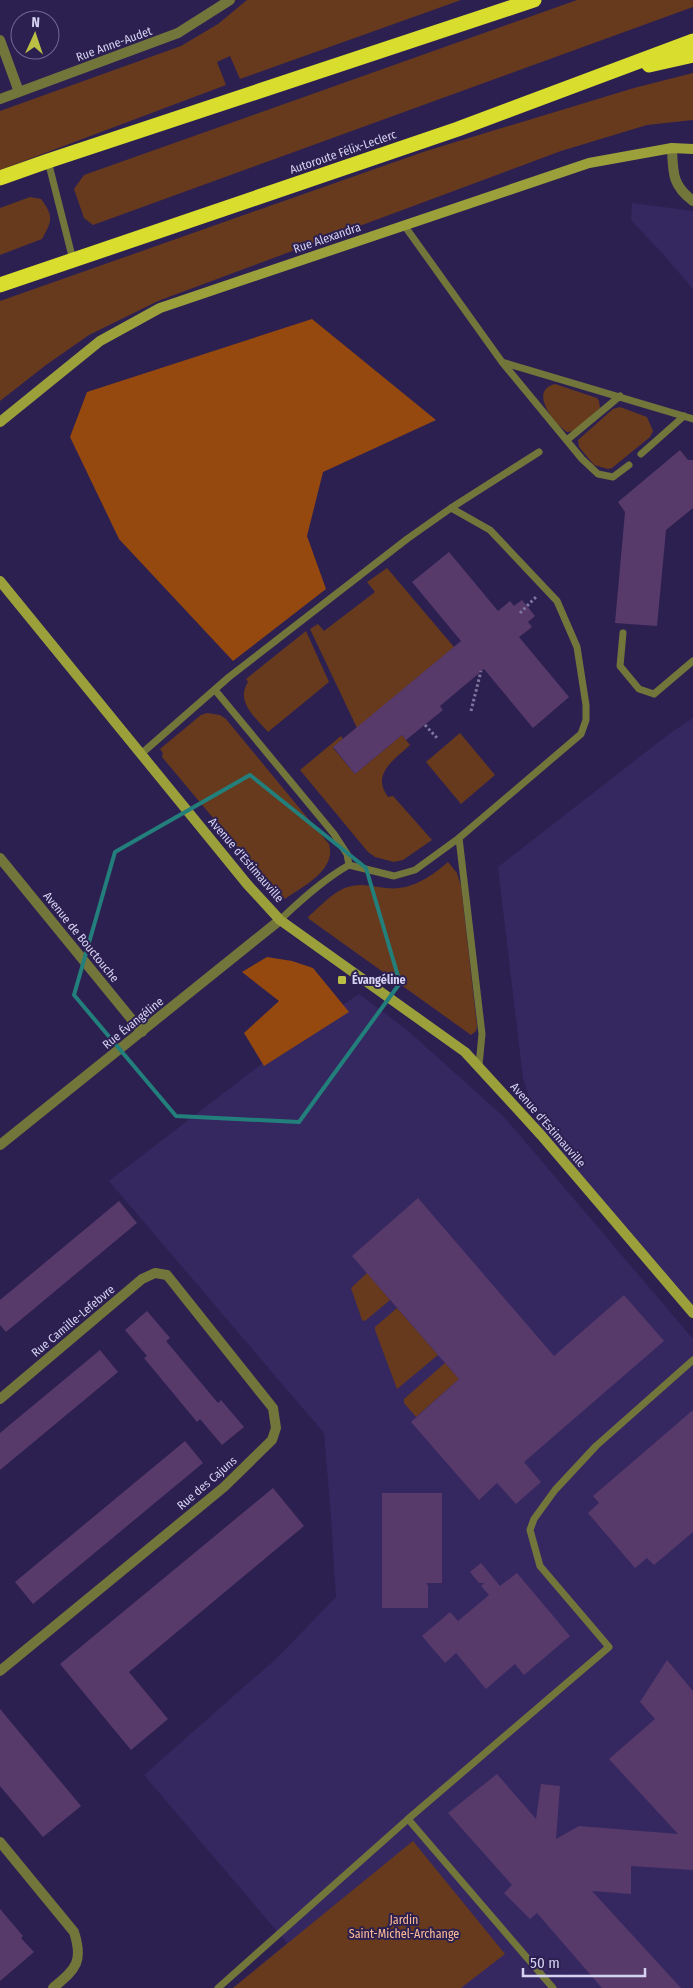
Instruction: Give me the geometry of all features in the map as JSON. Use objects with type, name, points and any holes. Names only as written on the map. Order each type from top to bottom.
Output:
[{"type":"highway","points":[[0,178],[48,160],[534,0]]},
{"type":"highway","name":"Autoroute Félix-Leclerc","points":[[0,286],[458,128],[693,41]]},
{"type":"highway","points":[[587,79],[693,55]]},
{"type":"main road","name":"Rue Alexandra","points":[[3,419],[100,340],[160,308],[589,163],[672,148],[693,149]]},
{"type":"main road","name":"Avenue d'Estimauville","points":[[0,581],[247,884],[280,920],[465,1052],[479,1065],[542,1135],[693,1313]]},
{"type":"street","name":"Rue Anne-Audet","points":[[0,99],[178,33],[230,0]]},
{"type":"street","points":[[0,40],[19,92]]},
{"type":"street","points":[[672,148],[673,174],[680,190],[693,201]]},
{"type":"street","points":[[0,427],[3,419]]},
{"type":"street","name":"Avenue de Bouctouche","points":[[0,858],[142,1032]]},
{"type":"street","name":"Rue Évangéline","points":[[1,1141],[142,1032],[280,920]]},
{"type":"street","name":"Rue Camille-Lefebvre","points":[[0,1399],[142,1279],[155,1273],[167,1275]]},
{"type":"street","name":"Rue des Cajuns","points":[[0,1671],[224,1487],[272,1440],[276,1428],[273,1408],[167,1275]]},
{"type":"street","points":[[0,1842],[74,1932],[79,1949],[73,1970],[53,1988]]},
{"type":"lane","points":[[48,160],[73,261]]},
{"type":"lane","points":[[404,225],[502,362],[582,459],[598,474],[613,476],[629,465]]},
{"type":"lane","points":[[502,362],[693,419]]},
{"type":"lane","points":[[567,440],[620,396]]},
{"type":"lane","points":[[641,454],[684,416]]},
{"type":"lane","points":[[141,754],[215,690],[407,539],[451,508],[539,452]]},
{"type":"lane","points":[[280,920],[339,870],[349,865],[394,876],[415,870],[459,838],[581,734],[586,720],[586,704],[577,647],[556,602],[490,530],[451,508]]},
{"type":"lane","points":[[623,634],[620,666],[639,689],[654,694],[693,661]]},
{"type":"lane","points":[[215,690],[334,834],[347,854],[349,865]]},
{"type":"lane","points":[[459,838],[482,1034],[479,1065]]},
{"type":"lane","points":[[218,1988],[408,1819],[609,1647],[540,1566],[530,1530],[534,1519],[555,1490],[596,1446],[693,1360]]},
{"type":"lane","points":[[408,1819],[553,1988]]},
{"type":"path","points":[[520,613],[544,589]]},
{"type":"path","points":[[470,711],[481,671]]},
{"type":"path","points":[[425,725],[438,739]]},
{"type":"highlighted area","points":[[250,775],[366,868],[400,983],[299,1122],[176,1116],[74,995],[115,852]]},
{"type":"shaded area","points":[[632,203],[693,211],[693,289],[631,220]]},
{"type":"shaded area","points":[[312,319],[436,420],[323,472],[307,536],[326,589],[233,661],[119,539],[70,437],[87,392]]},
{"type":"shaded area","points":[[693,718],[693,1313],[541,1135],[523,1078],[498,867],[669,734]]},
{"type":"shaded area","points":[[267,957],[292,961],[313,968],[349,1012],[264,1066],[244,1033],[279,1001],[242,972]]},
{"type":"shaded area","points":[[359,994],[407,1030],[505,1118],[693,1339],[693,1988],[233,1988],[287,1943],[144,1775],[278,1657],[336,1597],[324,1433],[109,1181],[310,1027]]},
{"type":"green space","points":[[247,0],[461,0],[240,79],[230,56],[217,62],[226,85],[0,170],[0,111],[181,46],[218,24]]},
{"type":"green space","points":[[577,0],[693,0],[693,7],[93,225],[84,218],[74,189],[84,175]]},
{"type":"green space","points":[[693,73],[693,120],[647,125],[561,151],[158,301],[89,335],[46,365],[0,401],[0,301],[426,151],[634,88]]},
{"type":"green space","points":[[30,197],[41,199],[50,214],[50,223],[42,239],[0,255],[0,208]]},
{"type":"green space","points":[[555,384],[597,398],[600,408],[574,431],[567,432],[550,415],[544,400],[544,393],[547,388]]},
{"type":"green space","points":[[620,407],[647,417],[653,431],[650,437],[612,468],[608,469],[594,465],[579,447],[578,440],[613,409]]},
{"type":"green space","points":[[387,568],[454,647],[357,728],[310,629],[318,624],[324,631],[375,592],[367,582]]},
{"type":"green space","points":[[306,631],[329,682],[268,732],[245,703],[245,689],[248,682],[246,679]]},
{"type":"green space","points":[[207,713],[220,715],[226,719],[329,844],[328,862],[323,869],[309,883],[285,899],[245,856],[162,757],[163,753],[160,749],[201,715]]},
{"type":"green space","points":[[460,733],[495,775],[461,804],[426,762]]},
{"type":"green space","points":[[402,735],[410,745],[392,762],[383,774],[383,789],[388,797],[393,796],[432,840],[403,860],[394,862],[375,857],[368,852],[300,770],[341,736],[343,739],[333,748],[355,774]]},
{"type":"green space","points":[[448,862],[457,873],[461,886],[477,1026],[476,1031],[471,1035],[308,917],[328,899],[346,888],[361,885],[395,888],[412,885],[435,873]]},
{"type":"green space","points":[[367,1273],[390,1300],[365,1321],[362,1320],[351,1288]]},
{"type":"green space","points":[[397,1308],[438,1355],[397,1389],[375,1327]]},
{"type":"green space","points":[[445,1363],[459,1379],[416,1417],[404,1403],[404,1399]]},
{"type":"green space","name":"Jardin Saint-Michel-Archange","points":[[413,1841],[505,1954],[461,1988],[233,1988]]},
{"type":"building","points":[[680,450],[688,460],[693,460],[693,508],[666,530],[657,626],[615,623],[625,512],[618,502]]},
{"type":"building","points":[[449,552],[498,611],[510,601],[514,606],[522,600],[535,616],[528,622],[532,627],[519,637],[569,697],[533,728],[484,669],[440,706],[443,710],[406,740],[402,735],[355,774],[333,747],[461,641],[412,582]]},
{"type":"building","points":[[418,1198],[554,1356],[624,1295],[664,1341],[524,1462],[541,1482],[516,1504],[497,1483],[479,1500],[411,1422],[459,1379],[352,1256]]},
{"type":"building","points":[[119,1201],[137,1223],[6,1332],[0,1325],[0,1300]]},
{"type":"building","points":[[147,1311],[170,1338],[166,1341],[218,1403],[221,1400],[244,1427],[222,1445],[200,1419],[197,1422],[144,1358],[147,1356],[125,1330]]},
{"type":"building","points":[[100,1350],[118,1372],[0,1470],[0,1433]]},
{"type":"building","points":[[693,1410],[693,1532],[654,1565],[647,1558],[635,1568],[588,1513],[599,1503],[593,1496]]},
{"type":"building","points":[[185,1441],[203,1463],[33,1604],[15,1582]]},
{"type":"building","points":[[273,1488],[304,1526],[129,1672],[168,1719],[131,1750],[60,1664]]},
{"type":"building","points":[[382,1493],[442,1493],[442,1583],[426,1583],[428,1586],[428,1608],[382,1608]]},
{"type":"building","points":[[481,1563],[500,1586],[517,1573],[570,1636],[524,1675],[515,1664],[486,1689],[456,1653],[445,1663],[422,1636],[450,1612],[458,1621],[489,1595],[481,1586],[484,1583],[479,1583],[470,1572]]},
{"type":"building","points":[[667,1660],[693,1691],[693,1870],[631,1866],[631,1894],[592,1891],[681,1988],[602,1988],[537,1913],[530,1919],[504,1893],[512,1885],[448,1813],[497,1774],[536,1819],[541,1784],[560,1786],[556,1839],[579,1826],[678,1834],[609,1759],[655,1719],[640,1702]]},
{"type":"building","points":[[0,1709],[81,1806],[43,1837],[0,1786]]},
{"type":"building","points":[[0,1909],[23,1936],[21,1938],[34,1952],[0,1981]]},
{"type":"place","name":"Évangéline","points":[[342,980]]}]
